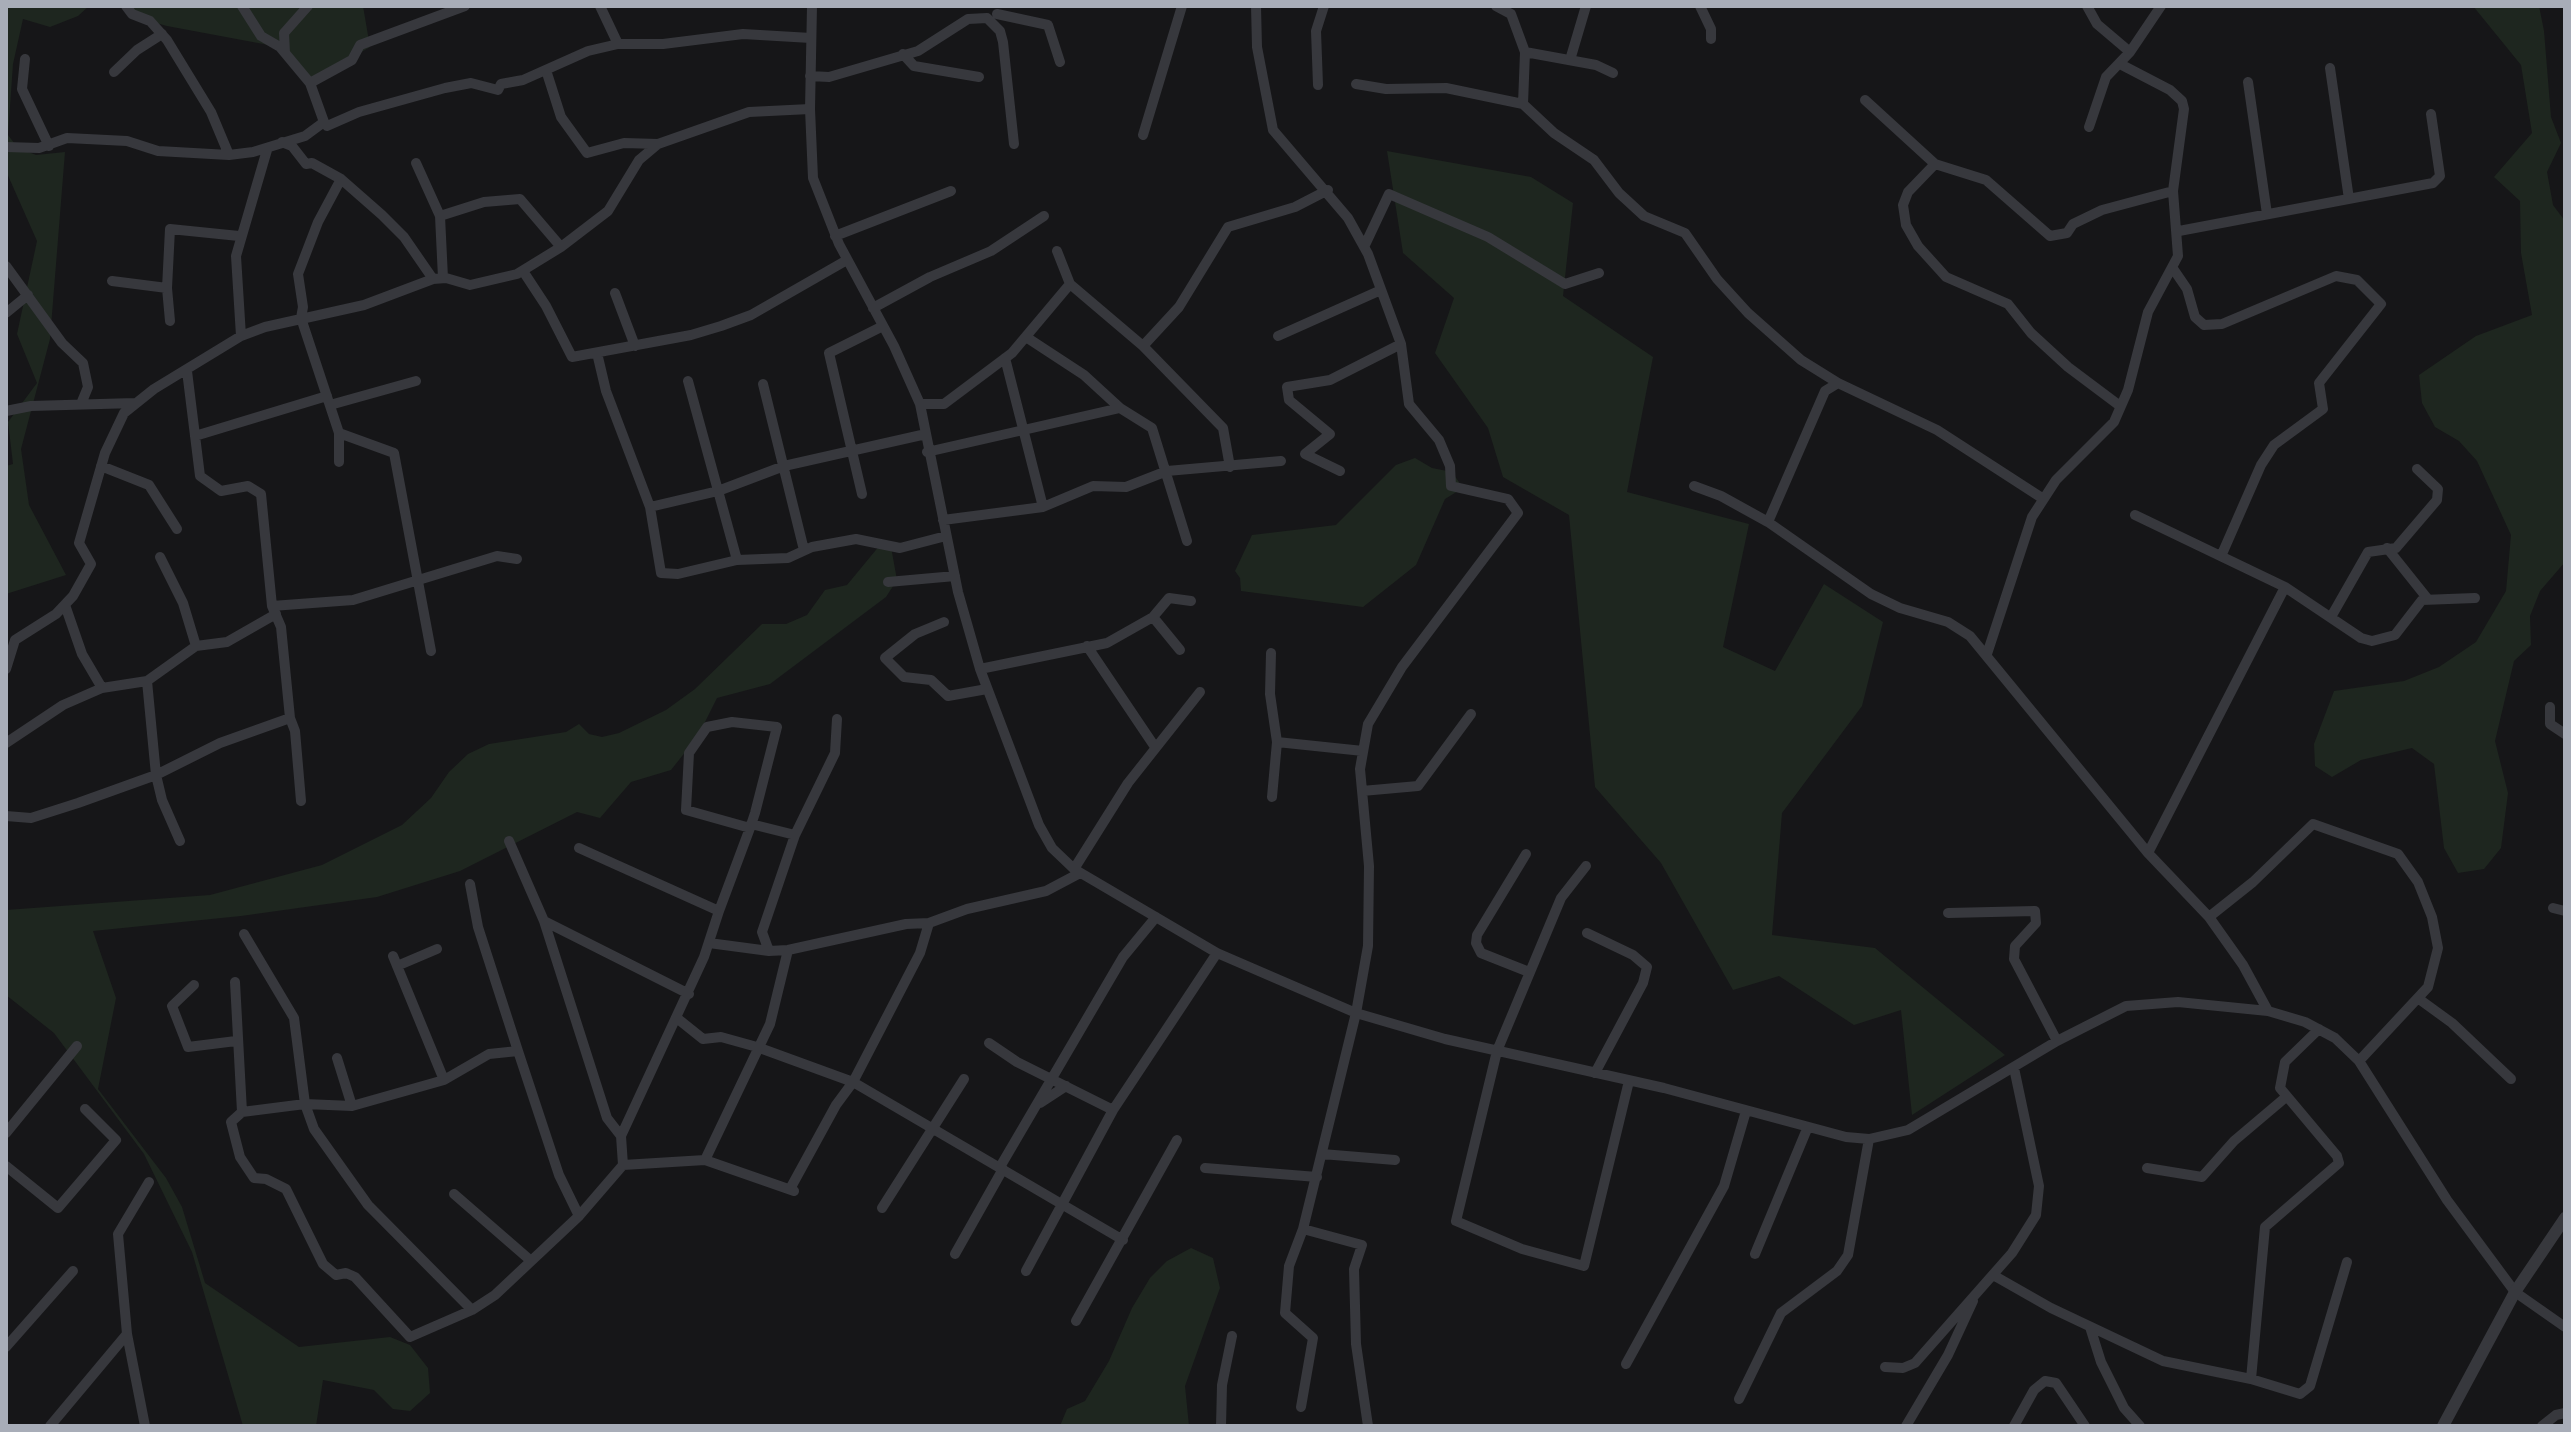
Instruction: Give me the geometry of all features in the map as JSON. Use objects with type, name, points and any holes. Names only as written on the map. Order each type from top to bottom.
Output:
[{"type":"street","points":[[126,6],[132,14],[150,21],[162,34],[211,112],[229,155]]},
{"type":"street","points":[[242,6],[261,36],[285,53],[310,83],[327,126],[359,112],[471,83],[487,90],[498,90],[501,84],[546,70],[588,51],[618,44],[663,44],[705,36],[743,34],[811,38]]},
{"type":"street","points":[[285,53],[284,33],[308,6]]},
{"type":"street","points":[[310,83],[352,60],[360,45],[465,6]]},
{"type":"street","points":[[600,6],[618,44]]},
{"type":"street","points":[[812,6],[810,109],[813,178],[835,236],[920,404],[927,452],[955,576],[980,669],[1039,825],[1052,848],[1077,871],[1217,953],[1356,1013],[1807,1129],[1869,1139],[1908,1130],[2104,1014],[2149,1002],[2268,1011],[2319,1029],[2359,1061],[2455,1211],[2515,1292],[2565,1327]]},
{"type":"street","points":[[1143,135],[1182,6]]},
{"type":"street","points":[[1256,6],[1257,47],[1273,130],[1340,203],[1364,247],[1401,344],[1409,404],[1439,440],[1450,466],[1451,486],[1508,499],[1518,513],[1402,667],[1368,724],[1360,769],[1369,866],[1368,946],[1356,1013],[1317,1177],[1289,1266],[1285,1313],[1313,1338],[1301,1407]]},
{"type":"street","points":[[1318,85],[1316,31],[1324,6]]},
{"type":"street","points":[[1496,6],[1511,14],[1525,52],[1523,104]]},
{"type":"street","points":[[1570,60],[1586,6]]},
{"type":"street","points":[[1700,6],[1711,29],[1711,39]]},
{"type":"street","points":[[2087,6],[2097,24],[2130,52]]},
{"type":"street","points":[[2089,127],[2106,77],[2130,52],[2161,6]]},
{"type":"street","points":[[810,76],[829,77],[918,51],[968,19],[997,14],[1048,25],[1060,62]]},
{"type":"street","points":[[997,14],[1014,144]]},
{"type":"street","points":[[114,72],[137,50],[162,34]]},
{"type":"street","points":[[1525,52],[1570,60],[1613,73]]},
{"type":"street","points":[[903,54],[914,66],[979,77]]},
{"type":"street","points":[[25,59],[22,89],[49,146]]},
{"type":"street","points":[[1987,654],[2032,517],[2042,498],[2109,428],[2120,406],[2148,312],[2174,270],[2179,231],[2173,191],[2184,109],[2182,101],[2170,90],[2120,64]]},
{"type":"street","points":[[2330,68],[2349,199]]},
{"type":"street","points":[[546,70],[561,117],[587,153],[624,143],[658,144]]},
{"type":"street","points":[[2248,82],[2267,214]]},
{"type":"street","points":[[1356,84],[1386,89],[1446,88],[1523,104],[1554,133],[1594,160],[1619,193],[1644,216],[1685,233],[1717,279],[1748,313],[1801,360],[1838,383],[1937,430],[2042,498]]},
{"type":"street","points":[[1865,100],[1935,164],[1986,180],[2045,233],[2056,237],[2102,210],[2173,191]]},
{"type":"street","points":[[6,669],[15,640],[65,605],[91,564],[79,543],[101,466],[116,428],[135,403],[241,336],[301,318],[364,305],[438,279],[470,285],[523,271],[608,211],[639,160],[658,144],[749,112],[810,109]]},
{"type":"street","points":[[2179,231],[2437,180],[2440,176],[2431,114]]},
{"type":"street","points":[[6,147],[49,146],[67,138],[119,141],[158,151],[229,155],[267,150],[280,141],[305,136],[324,122]]},
{"type":"street","points":[[280,141],[292,146],[306,164],[312,163],[341,179],[404,237],[438,279]]},
{"type":"street","points":[[241,336],[236,266],[239,236],[267,150]]},
{"type":"street","points":[[416,163],[440,216],[438,279]]},
{"type":"street","points":[[1935,164],[1908,192],[1903,205],[1906,225],[1918,246],[1946,277],[2008,304],[2031,333],[2068,367],[2120,406]]},
{"type":"street","points":[[339,462],[339,433],[301,318],[303,307],[298,274],[318,222],[341,179]]},
{"type":"street","points":[[1143,346],[1179,307],[1228,227],[1295,207],[1328,190]]},
{"type":"street","points":[[835,236],[951,191]]},
{"type":"street","points":[[1364,247],[1389,194],[1488,237],[1565,284],[1599,273]]},
{"type":"street","points":[[440,216],[484,202],[520,199],[561,247]]},
{"type":"street","points":[[873,308],[930,277],[991,251],[1044,216]]},
{"type":"street","points":[[170,321],[167,288],[170,229],[239,236]]},
{"type":"street","points":[[1057,251],[1070,284],[1143,346],[1223,428],[1230,467]]},
{"type":"street","points":[[523,271],[572,357],[691,335],[751,315],[847,260]]},
{"type":"street","points":[[6,266],[62,343],[83,363],[88,387],[81,404]]},
{"type":"street","points":[[2174,270],[2187,289],[2195,317],[2204,325],[2222,324],[2336,276],[2357,280],[2381,304],[2319,383],[2323,409],[2274,445],[2261,465],[2222,554]]},
{"type":"street","points":[[112,281],[167,288]]},
{"type":"street","points":[[920,404],[944,404],[1005,358],[1070,284]]},
{"type":"street","points":[[1278,336],[1381,290]]},
{"type":"street","points":[[615,293],[635,346]]},
{"type":"street","points":[[6,313],[28,295]]},
{"type":"street","points":[[862,494],[829,353],[883,326]]},
{"type":"street","points":[[1026,337],[1084,375],[1120,408],[1152,428],[1187,541]]},
{"type":"street","points":[[1340,471],[1305,454],[1330,434],[1289,400],[1287,387],[1330,380],[1401,344]]},
{"type":"street","points":[[597,353],[606,391],[650,507],[661,573],[678,574],[737,560],[788,558],[804,550],[856,539],[900,548],[946,536]]},
{"type":"street","points":[[1005,358],[1043,507]]},
{"type":"street","points":[[187,371],[200,476],[221,491],[248,486],[261,494],[274,610],[281,627],[290,718],[295,731],[301,801]]},
{"type":"street","points":[[195,436],[328,400],[416,381]]},
{"type":"street","points":[[688,381],[737,560]]},
{"type":"street","points":[[1768,522],[1825,391],[1838,383]]},
{"type":"street","points":[[763,384],[804,550]]},
{"type":"street","points":[[6,411],[135,403]]},
{"type":"street","points":[[927,452],[1120,408]]},
{"type":"street","points":[[339,433],[394,453],[431,651]]},
{"type":"street","points":[[650,507],[718,491],[784,466],[926,434]]},
{"type":"street","points":[[943,520],[1043,507],[1093,486],[1126,487],[1167,471],[1281,461]]},
{"type":"street","points":[[101,466],[149,485],[164,503],[177,529]]},
{"type":"street","points":[[2331,617],[2368,552],[2400,545],[2439,496],[2438,489],[2417,469]]},
{"type":"street","points":[[1694,486],[1721,496],[1768,522],[1871,594],[1900,608],[1960,627],[1987,654],[2148,853],[2209,917],[2243,965],[2268,1011]]},
{"type":"street","points":[[2135,515],[2222,554],[2285,587],[2361,638],[2383,640],[2395,635],[2416,606],[2427,598],[2475,598]]},
{"type":"street","points":[[2387,548],[2427,598]]},
{"type":"street","points":[[7,744],[63,705],[102,688],[147,681],[196,646],[227,642],[274,610],[353,600],[497,556],[517,559]]},
{"type":"street","points":[[160,557],[183,603],[196,646]]},
{"type":"street","points":[[888,582],[955,576]]},
{"type":"street","points":[[2148,853],[2285,587]]},
{"type":"street","points":[[980,669],[1107,643],[1153,617],[1169,598],[1191,601]]},
{"type":"street","points":[[65,605],[86,663],[102,688]]},
{"type":"street","points":[[1153,617],[1180,650]]},
{"type":"street","points":[[944,622],[915,634],[885,658],[904,677],[931,680],[948,696],[987,689]]},
{"type":"street","points":[[1087,646],[1155,747]]},
{"type":"street","points":[[1271,653],[1270,694],[1277,742],[1272,797]]},
{"type":"street","points":[[147,681],[156,775],[162,800],[180,841]]},
{"type":"street","points":[[709,943],[769,951],[788,950],[906,924],[929,923],[967,909],[1046,891],[1077,871],[1120,794],[1200,692]]},
{"type":"street","points":[[2550,707],[2550,724],[2565,734]]},
{"type":"street","points":[[1362,791],[1418,786],[1471,714]]},
{"type":"street","points":[[6,816],[31,818],[156,775],[220,743],[290,718]]},
{"type":"street","points":[[769,951],[762,932],[795,835],[835,753],[837,719]]},
{"type":"street","points":[[235,982],[239,1011],[236,1041],[242,1112],[230,1127],[240,1157],[254,1178],[266,1179],[286,1189],[307,1236],[330,1271],[355,1277],[410,1337],[472,1310],[495,1295],[579,1216],[623,1165],[621,1136],[678,1019],[709,943],[750,826],[777,727],[732,722],[707,727],[689,753],[686,810],[750,826],[795,835]]},
{"type":"street","points":[[1277,742],[1363,751]]},
{"type":"street","points":[[2209,917],[2253,882],[2313,824],[2391,850],[2418,882],[2432,917],[2438,948],[2428,987],[2359,1061]]},
{"type":"street","points":[[509,841],[544,921],[607,1118],[621,1136]]},
{"type":"street","points":[[579,848],[719,911]]},
{"type":"street","points":[[1526,854],[1477,935],[1476,943],[1481,953],[1529,972]]},
{"type":"street","points":[[1586,866],[1561,898],[1497,1051],[1456,1221],[1579,1267],[1585,1264],[1629,1081]]},
{"type":"street","points":[[470,884],[478,927],[518,1051],[559,1175],[579,1216]]},
{"type":"street","points":[[1948,913],[2035,911],[2036,923],[2015,946],[2014,959],[2057,1041]]},
{"type":"street","points":[[1003,1168],[1051,1078],[1123,957],[1156,917]]},
{"type":"street","points":[[544,921],[689,994]]},
{"type":"street","points":[[623,1165],[705,1160],[792,1190],[920,953],[929,923]]},
{"type":"street","points":[[1587,933],[1633,955],[1647,967],[1643,983],[1595,1073]]},
{"type":"street","points":[[244,934],[294,1018],[305,1104],[333,1160],[368,1205],[472,1310]]},
{"type":"street","points":[[437,949],[395,961],[444,1080]]},
{"type":"street","points":[[705,1160],[770,1024],[788,950]]},
{"type":"street","points":[[1026,1271],[1113,1110],[1217,953]]},
{"type":"street","points":[[194,985],[172,1006],[188,1047],[236,1041]]},
{"type":"street","points":[[2419,999],[2452,1023],[2511,1079]]},
{"type":"street","points":[[678,1019],[703,1039],[721,1037],[757,1047],[853,1082],[1123,1240]]},
{"type":"street","points":[[2251,1379],[2265,1227],[2339,1159],[2286,1097],[2280,1080],[2285,1062],[2319,1029]]},
{"type":"street","points":[[989,1043],[1113,1110]]},
{"type":"street","points":[[6,1133],[77,1046]]},
{"type":"street","points":[[242,1112],[305,1104],[352,1106],[444,1080],[489,1054],[518,1051]]},
{"type":"street","points":[[337,1058],[352,1106]]},
{"type":"street","points":[[1885,1367],[1903,1368],[1915,1363],[1993,1275],[2031,1226],[2039,1202],[2039,1186],[2014,1068]]},
{"type":"street","points":[[882,1208],[931,1126],[964,1079]]},
{"type":"street","points":[[955,1254],[1042,1100],[1066,1086]]},
{"type":"street","points":[[2147,1168],[2202,1177],[2234,1141],[2286,1097]]},
{"type":"street","points":[[6,1166],[58,1208],[116,1140],[85,1109]]},
{"type":"street","points":[[1626,1364],[1724,1186],[1746,1111]]},
{"type":"street","points":[[1755,1254],[1807,1129]]},
{"type":"street","points":[[1739,1399],[1781,1313],[1837,1271],[1848,1255],[1869,1139]]},
{"type":"street","points":[[1076,1321],[1177,1140]]},
{"type":"street","points":[[1322,1154],[1395,1160]]},
{"type":"street","points":[[1205,1168],[1317,1177]]},
{"type":"street","points":[[145,1426],[127,1334],[118,1234],[149,1182]]},
{"type":"street","points":[[454,1194],[530,1260]]},
{"type":"street","points":[[2443,1426],[2515,1292],[2563,1226]]},
{"type":"street","points":[[1303,1229],[1362,1245],[1354,1269],[1356,1344],[1368,1426]]},
{"type":"street","points":[[1993,1275],[2090,1327],[2180,1367],[2251,1379],[2300,1394],[2310,1386],[2347,1262]]},
{"type":"street","points":[[6,1347],[73,1271]]},
{"type":"street","points":[[1906,1426],[1948,1355],[1978,1292]]},
{"type":"street","points":[[2090,1327],[2119,1396],[2140,1426]]},
{"type":"street","points":[[50,1426],[127,1334]]},
{"type":"street","points":[[1221,1426],[1222,1385],[1232,1336]]},
{"type":"street","points":[[2014,1426],[2034,1390],[2045,1381],[2056,1383],[2085,1426]]},
{"type":"street","points":[[2542,1426],[2565,1413]]},
{"type":"shaded area","points":[[6,6],[89,6],[78,16],[50,27],[23,19],[13,64],[8,135],[18,148],[36,155],[65,152],[50,339],[21,449],[29,505],[66,575],[6,594],[6,466],[13,464],[8,422],[37,383],[17,334],[37,241],[6,171]]},
{"type":"shaded area","points":[[125,6],[363,6],[370,47],[314,80],[274,46],[167,26],[142,19]]},
{"type":"shaded area","points":[[2473,6],[2539,6],[2544,31],[2551,117],[2561,143],[2547,172],[2553,205],[2565,221],[2565,562],[2540,591],[2530,616],[2531,645],[2514,661],[2495,741],[2508,793],[2501,848],[2484,869],[2458,873],[2444,848],[2434,764],[2412,748],[2361,760],[2332,777],[2315,766],[2314,744],[2334,691],[2404,681],[2439,667],[2476,642],[2506,591],[2511,535],[2477,461],[2459,441],[2435,427],[2422,403],[2419,375],[2476,336],[2532,315],[2521,253],[2520,201],[2494,177],[2532,133],[2521,65]]},
{"type":"shaded area","points":[[1387,151],[1531,177],[1573,203],[1563,296],[1653,357],[1627,492],[1749,524],[1723,647],[1775,671],[1824,584],[1883,622],[1862,706],[1782,813],[1772,935],[1875,948],[2005,1055],[1912,1115],[1901,1010],[1854,1025],[1779,976],[1733,990],[1661,863],[1595,787],[1569,515],[1503,477],[1488,428],[1435,353],[1454,298],[1403,253]]},
{"type":"shaded area","points":[[1415,458],[1432,468],[1452,472],[1463,488],[1445,499],[1416,565],[1363,607],[1241,591],[1240,578],[1235,571],[1252,535],[1336,525],[1396,465]]},
{"type":"shaded area","points":[[880,545],[891,547],[897,580],[886,597],[770,684],[717,698],[698,736],[671,770],[631,782],[600,818],[577,812],[460,871],[377,897],[241,916],[93,931],[116,998],[98,1089],[166,1178],[182,1207],[205,1283],[299,1347],[390,1337],[410,1345],[428,1368],[430,1393],[410,1411],[393,1409],[374,1390],[323,1380],[316,1426],[243,1426],[192,1252],[144,1154],[54,1033],[6,995],[6,910],[210,895],[322,865],[402,825],[431,798],[449,772],[468,754],[489,744],[566,732],[579,724],[589,734],[602,737],[619,733],[666,710],[695,689],[762,624],[786,624],[807,615],[825,590],[847,585]]},
{"type":"shaded area","points":[[1191,1248],[1213,1258],[1220,1288],[1185,1386],[1189,1426],[1060,1426],[1067,1409],[1085,1401],[1109,1361],[1132,1308],[1150,1278],[1167,1261]]}]
